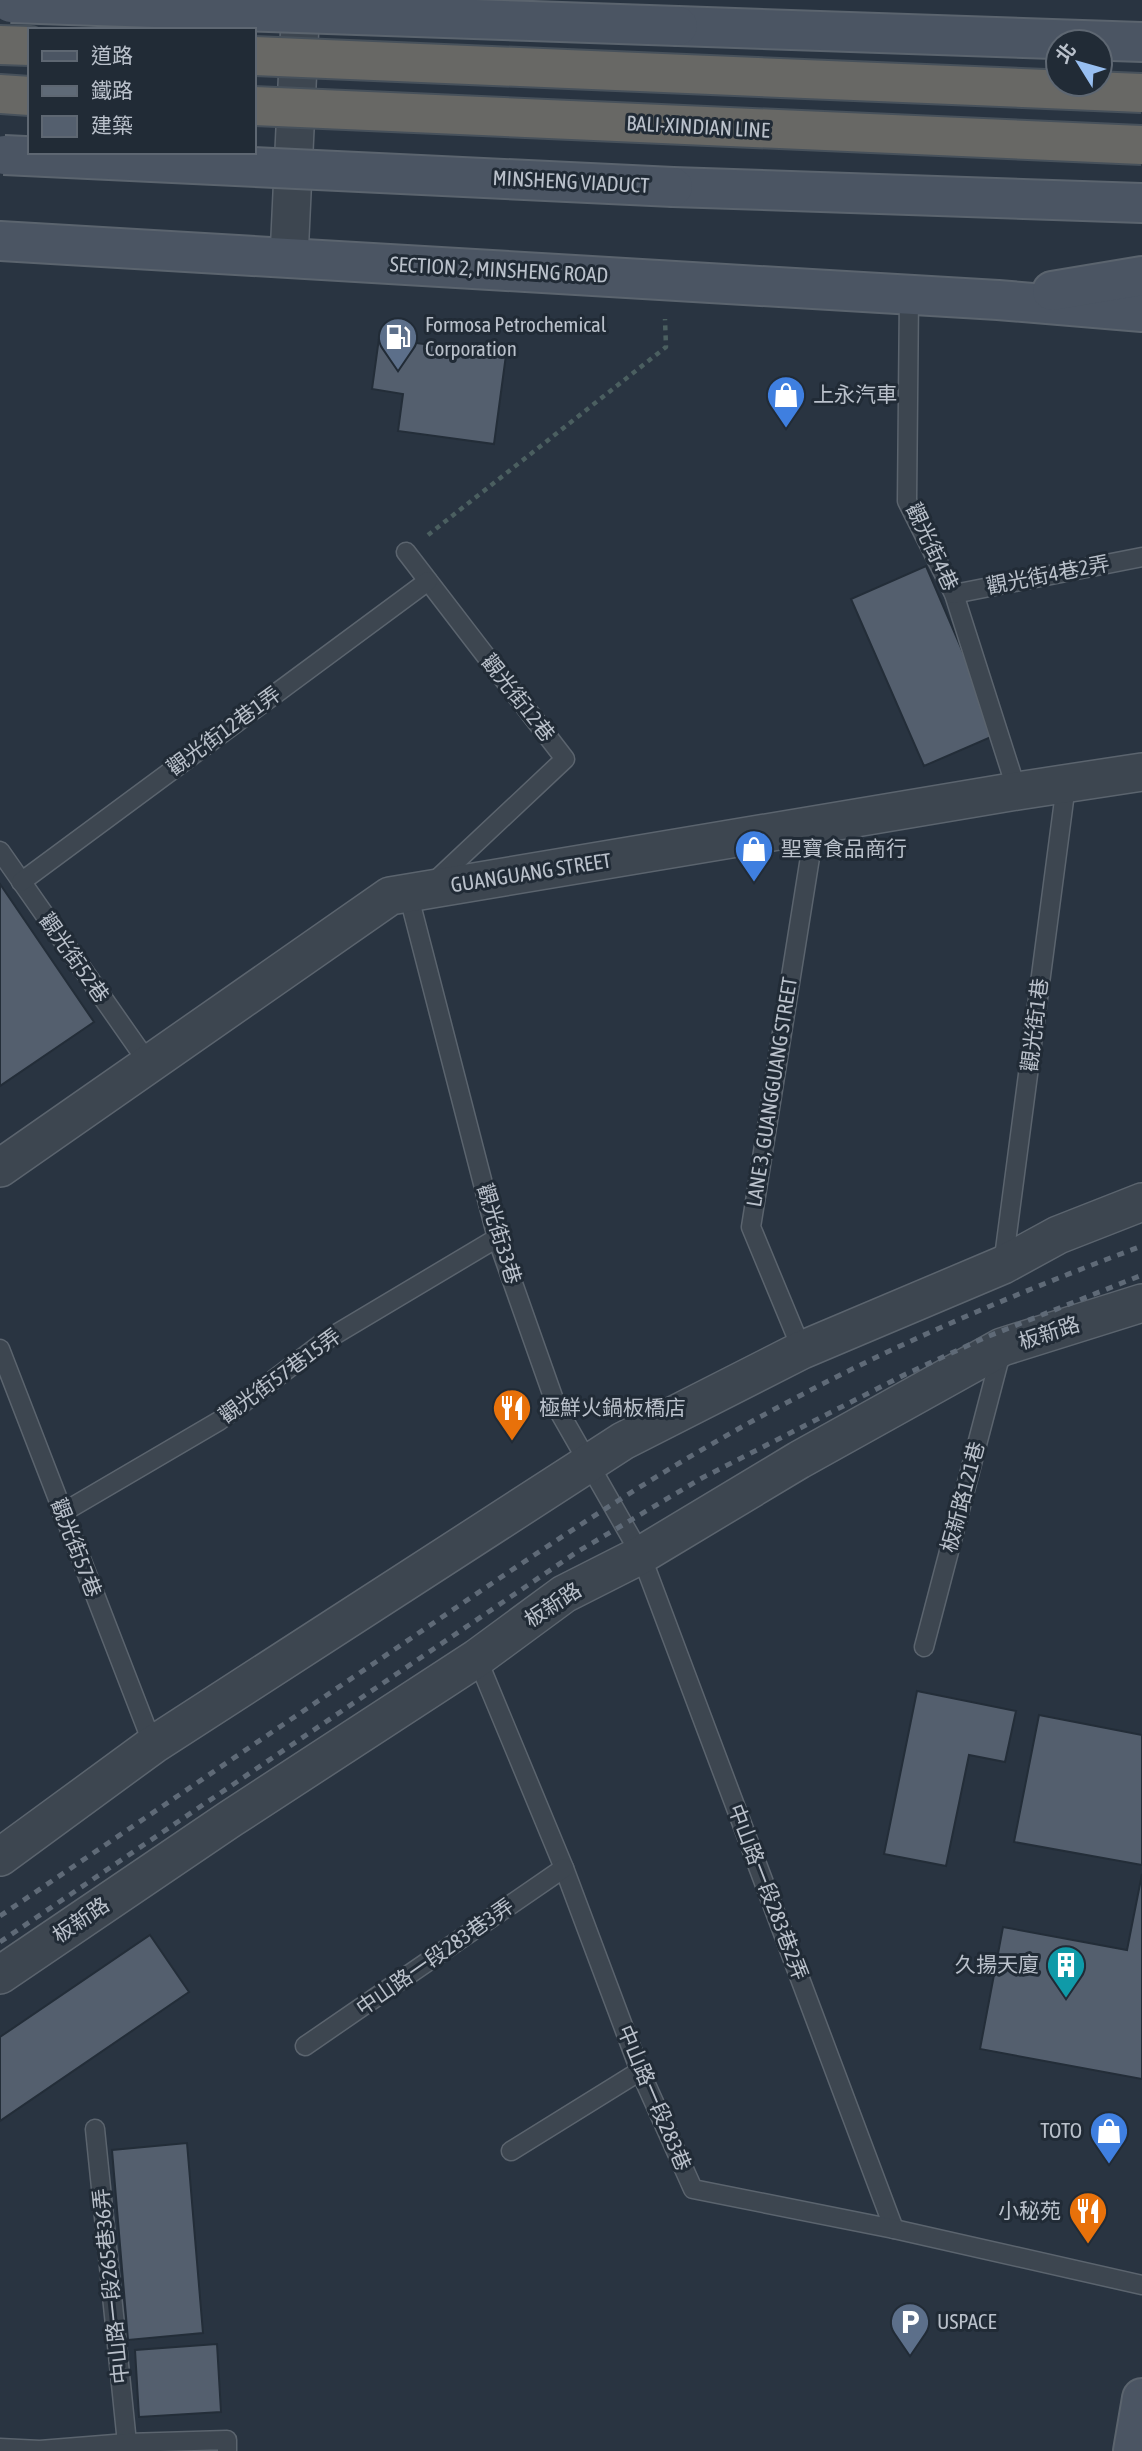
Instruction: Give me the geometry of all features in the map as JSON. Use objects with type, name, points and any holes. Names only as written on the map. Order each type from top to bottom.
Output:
[{"type":"highway","points":[[0,45],[28,46]]},
{"type":"highway","points":[[256,56],[1142,93]]},
{"type":"highway","points":[[0,94],[28,96]]},
{"type":"highway","name":"BALI-XINDIAN LINE","points":[[256,106],[1142,145]]},
{"type":"main road","points":[[0,2],[1142,42]]},
{"type":"main road","name":"MINSHENG VIADUCT","points":[[0,155],[673,187],[1142,203]]},
{"type":"main road","name":"SECTION 2, MINSHENG ROAD","points":[[0,241],[998,300],[1142,312]]},
{"type":"main road","name":"SECTION 2, MINSHENG ROAD","points":[[998,300],[1142,275]]},
{"type":"main road","points":[[1137,2443],[1142,2398]]},
{"type":"street","points":[[289,258],[302,0]]},
{"type":"street","name":"GUANGUANG STREET","points":[[0,1168],[390,896],[1142,772]]},
{"type":"street","points":[[0,1857],[153,1745],[623,1441],[802,1350],[1003,1265],[1058,1235],[1142,1202]]},
{"type":"street","name":"板新路","points":[[0,1975],[230,1819],[477,1658],[564,1594],[641,1555],[799,1460],[1002,1347],[1142,1303]]},
{"type":"lane","name":"觀光街4巷","points":[[909,295],[908,501],[954,594],[1017,791]]},
{"type":"lane","name":"觀光街12巷","points":[[406,552],[565,760],[417,891]]},
{"type":"lane","name":"觀光街4巷2弄","points":[[954,594],[1142,556]]},
{"type":"lane","name":"觀光街12巷1弄","points":[[21,882],[428,581]]},
{"type":"lane","name":"觀光街1巷","points":[[1003,1265],[1066,785]]},
{"type":"lane","name":"LANE 3, GUANGGUANG STREET","points":[[802,1350],[751,1227],[815,826]]},
{"type":"lane","name":"觀光街52巷","points":[[0,851],[149,1064]]},
{"type":"lane","name":"觀光街33巷","points":[[417,891],[497,1238],[557,1408],[641,1555]]},
{"type":"lane","name":"觀光街57巷15弄","points":[[62,1513],[219,1421],[326,1339],[497,1238]]},
{"type":"lane","name":"板新路121巷","points":[[924,1647],[1002,1347]]},
{"type":"lane","name":"觀光街57巷","points":[[0,1349],[153,1745]]},
{"type":"lane","name":"中山路一段283巷2弄","points":[[641,1555],[894,2229]]},
{"type":"lane","name":"中山路一段283巷","points":[[477,1658],[564,1868],[640,2071],[693,2189],[894,2229],[1142,2285]]},
{"type":"lane","name":"中山路一段283巷3弄","points":[[305,2046],[564,1868]]},
{"type":"lane","points":[[511,2151],[640,2071]]},
{"type":"lane","name":"中山路一段265巷36弄","points":[[95,2129],[128,2443]]},
{"type":"lane","points":[[0,2448],[40,2450],[128,2443],[226,2440],[227,2451]]},
{"type":"path","points":[[406,552],[666,347],[664,280]]},
{"type":"building","points":[[379,338],[506,355],[494,444],[398,431],[403,394],[372,389]]},
{"type":"building","points":[[926,566],[998,734],[924,766],[851,599]]},
{"type":"building","points":[[0,884],[94,1022],[0,1086]]},
{"type":"building","points":[[917,1691],[1016,1711],[1005,1762],[969,1755],[946,1866],[884,1854]]},
{"type":"building","points":[[1039,1715],[1142,1735],[1142,1865],[1014,1842]]},
{"type":"building","name":"久揚天廈","points":[[1142,1874],[1142,2079],[980,2049],[1003,1927],[1127,1950]]},
{"type":"building","points":[[150,1935],[189,1992],[0,2121],[0,2037]]},
{"type":"building","points":[[187,2143],[203,2333],[128,2340],[112,2150]]},
{"type":"building","points":[[217,2344],[221,2412],[139,2417],[135,2350]]},
{"type":"railway","points":[[0,1916],[545,1548],[689,1457],[788,1402],[918,1338],[1007,1299],[1142,1246]]},
{"type":"railway","points":[[0,1942],[577,1552],[702,1478],[906,1374],[984,1338],[1142,1275]]},
{"type":"place","name":"Formosa Petrochemical Corporation","points":[[398,371]]},
{"type":"place","name":"上永汽車","points":[[786,429]]},
{"type":"place","name":"聖寶食品商行","points":[[754,883]]},
{"type":"place","name":"極鮮火鍋板橋店","points":[[512,1442]]},
{"type":"place","name":"久揚天廈","points":[[1066,1999]]},
{"type":"place","name":"TOTO","points":[[1109,2165]]},
{"type":"place","name":"小秘苑","points":[[1088,2245]]},
{"type":"place","name":"USPACE","points":[[910,2356]]}]
